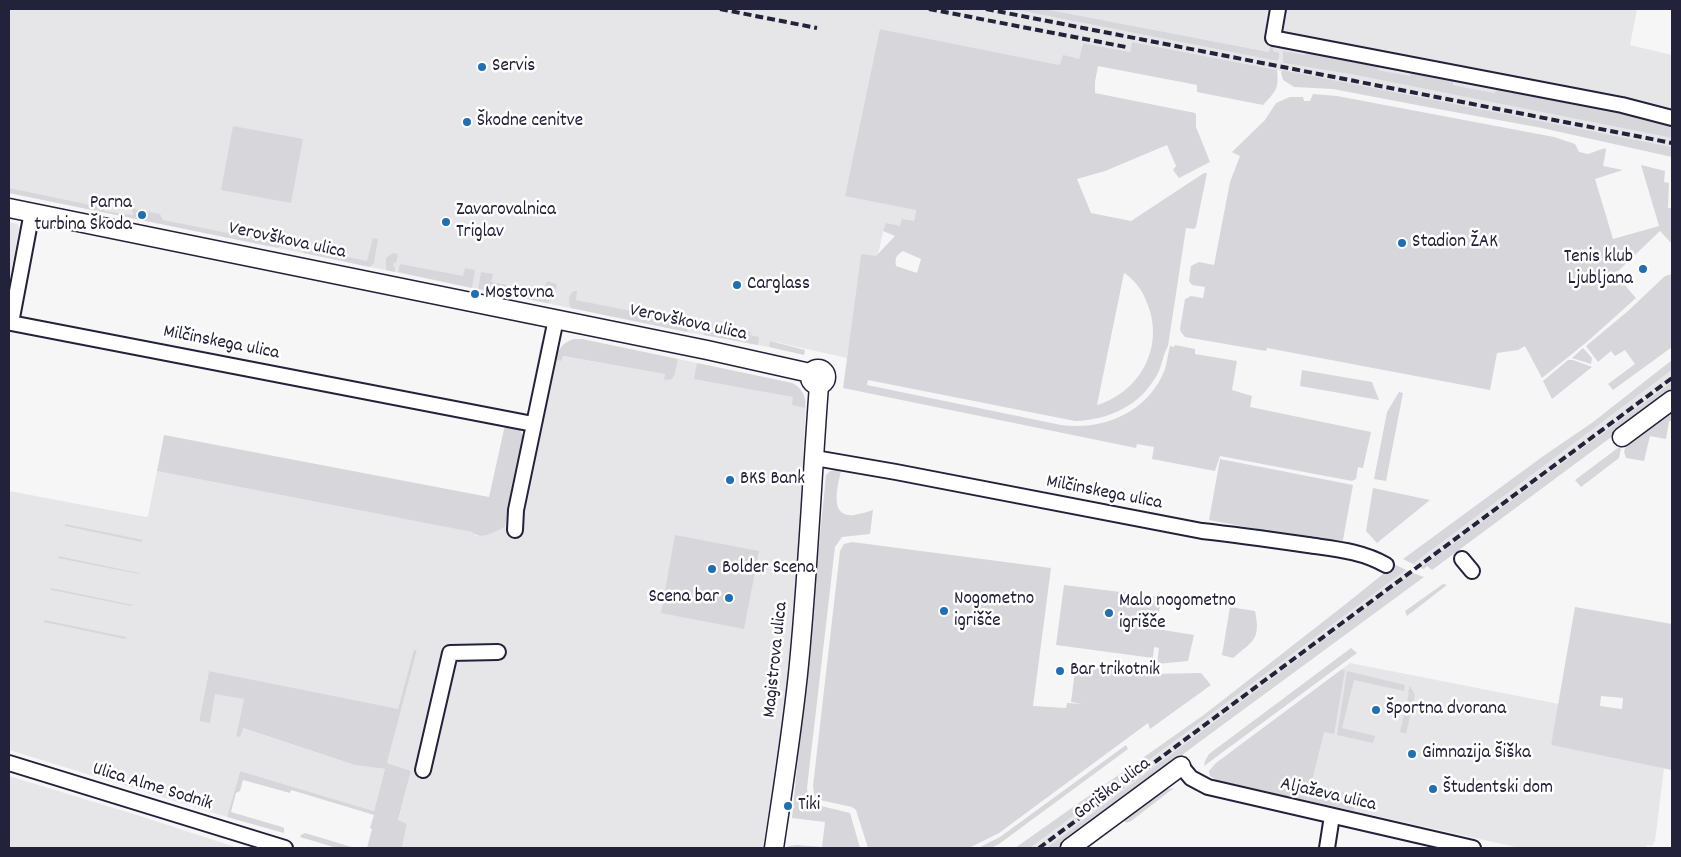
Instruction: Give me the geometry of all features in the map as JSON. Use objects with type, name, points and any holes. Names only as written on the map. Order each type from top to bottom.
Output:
[{"type":"street","points":[[1278,9],[1273,38],[1622,105],[1672,118]]},
{"type":"street","name":"Verovškova ulica","points":[[9,208],[707,350],[815,379]]},
{"type":"street","name":"Milčinskega ulica","points":[[32,212],[11,323],[533,424]]},
{"type":"street","points":[[514,530],[516,510],[533,424],[556,319]]},
{"type":"street","name":"Magistrova ulica","points":[[774,848],[794,714],[799,662],[815,458],[815,379]]},
{"type":"street","points":[[1622,437],[1672,400]]},
{"type":"street","name":"Milčinskega ulica","points":[[815,458],[1202,532],[1251,536],[1354,552],[1373,558],[1386,565]]},
{"type":"street","points":[[1462,559],[1472,571]]},
{"type":"street","points":[[423,770],[450,652],[498,652]]},
{"type":"street","name":"Ulica Alme Sodnik","points":[[9,763],[285,848]]},
{"type":"street","name":"Aljaževa ulica","points":[[1181,766],[1192,778],[1208,787],[1473,848]]},
{"type":"street","name":"Goriška ulica","points":[[1070,848],[1181,766]]},
{"type":"street","points":[[1327,848],[1332,816]]},
{"type":"shaded area","points":[[9,9],[1012,9],[1277,61],[1273,51],[1273,43],[1271,43],[1269,52],[1045,9],[1637,9],[1630,45],[1672,55],[1672,121],[1496,88],[1495,93],[1452,85],[1453,79],[1412,71],[1411,77],[1378,70],[1379,64],[1306,51],[1305,55],[1282,61],[1283,63],[1355,75],[1672,138],[1672,147],[1132,42],[1130,52],[1083,43],[1079,59],[1060,65],[880,29],[916,209],[914,221],[900,226],[886,224],[876,257],[861,254],[847,358],[771,341],[769,347],[687,332],[9,193]]},
{"type":"shaded area","points":[[1012,9],[1045,9],[1269,52],[1271,43],[1273,43],[1273,51],[1279,53],[1279,58],[1277,61]]},
{"type":"shaded area","points":[[880,29],[1060,65],[1063,55],[1079,59],[1083,43],[1130,52],[1132,42],[1277,70],[1276,89],[1263,105],[1197,92],[1197,85],[1098,66],[1095,93],[1195,113],[1196,127],[1210,162],[1179,178],[1173,170],[1176,166],[1167,145],[1105,171],[1077,179],[1091,213],[1131,221],[1204,173],[1207,173],[1196,227],[1194,229],[1186,228],[1168,346],[1157,375],[1142,395],[1132,403],[1099,418],[1075,421],[868,380],[867,385],[1061,425],[1093,425],[1123,415],[1148,397],[1158,384],[1165,369],[1170,346],[1174,347],[1175,345],[1195,349],[1195,354],[1237,361],[1232,390],[1252,396],[1250,407],[1371,432],[1363,468],[1358,467],[1356,479],[1352,481],[1220,456],[1215,471],[1152,459],[1154,447],[1137,444],[1136,448],[843,388],[861,254],[876,256],[895,236],[883,231],[886,223],[900,226],[902,219],[914,221],[916,210],[845,196]],"holes":[[[903,251],[921,259],[917,273],[896,266],[896,257]],[[1124,273],[1138,286],[1147,303],[1152,319],[1153,335],[1151,350],[1137,378],[1113,399],[1097,405]]]},
{"type":"shaded area","points":[[1306,50],[1379,64],[1378,70],[1410,76],[1412,71],[1453,78],[1453,85],[1495,93],[1496,87],[1672,121],[1672,138],[1355,75],[1283,63],[1283,51],[1305,55]]},
{"type":"shaded area","points":[[1282,70],[1672,147],[1672,157],[1542,128],[1333,89],[1294,87],[1283,80]]},
{"type":"shaded area","name":"Stadion ŽAK","points":[[1313,94],[1337,96],[1554,137],[1575,144],[1579,152],[1588,154],[1605,148],[1603,166],[1623,170],[1595,179],[1613,239],[1659,226],[1641,165],[1665,171],[1664,182],[1669,183],[1668,208],[1672,208],[1672,244],[1660,231],[1615,274],[1636,298],[1588,341],[1542,378],[1525,346],[1518,350],[1497,353],[1490,390],[1267,348],[1266,351],[1185,337],[1180,329],[1185,299],[1191,296],[1203,298],[1205,287],[1192,285],[1189,281],[1191,266],[1199,262],[1214,265],[1230,182],[1240,156],[1232,152],[1265,120],[1276,103],[1290,97],[1303,97],[1304,101],[1310,101]]},
{"type":"shaded area","points":[[233,126],[303,139],[291,203],[221,190]]},
{"type":"shaded area","points":[[9,188],[100,207],[107,198],[110,198],[104,211],[133,215],[131,206],[133,206],[135,209],[160,214],[163,220],[277,243],[274,235],[284,237],[285,239],[278,248],[9,193]]},
{"type":"shaded area","points":[[9,222],[18,224],[19,229],[9,283]]},
{"type":"shaded area","points":[[373,238],[378,239],[374,263],[370,267],[304,253],[300,245],[301,241],[305,242],[307,249],[367,261]]},
{"type":"shaded area","points":[[393,253],[398,254],[396,263],[394,262],[393,266],[395,267],[395,272],[386,270],[386,258]]},
{"type":"shaded area","points":[[400,264],[463,276],[465,268],[475,270],[472,288],[398,272]]},
{"type":"shaded area","points":[[481,272],[493,274],[491,282],[544,292],[547,281],[557,284],[554,297],[548,303],[478,289]]},
{"type":"shaded area","points":[[1672,274],[1672,347],[1613,390],[1608,384],[1635,364],[1625,350],[1615,356],[1611,351],[1598,362],[1586,346],[1628,311],[1665,276]]},
{"type":"shaded area","points":[[306,275],[527,321],[532,325],[305,278]]},
{"type":"shaded area","points":[[574,291],[577,291],[576,300],[691,323],[687,332],[571,308],[569,299]]},
{"type":"shaded area","points":[[704,323],[751,332],[750,335],[759,337],[758,345],[704,335]]},
{"type":"shaded area","points":[[574,339],[582,339],[678,359],[675,374],[672,379],[664,380],[665,374],[563,356],[561,361],[556,359],[562,346]]},
{"type":"shaded area","points":[[770,341],[805,350],[804,355],[769,347]]},
{"type":"shaded area","points":[[541,342],[560,346],[557,359],[562,356],[666,374],[664,380],[675,374],[678,359],[792,383],[803,393],[806,402],[799,543],[785,702],[764,848],[402,848],[407,824],[398,821],[411,771],[387,763],[417,650],[415,650],[398,710],[209,671],[199,721],[210,722],[215,693],[244,699],[236,736],[243,728],[355,765],[385,769],[374,811],[240,771],[227,817],[9,750],[9,491],[146,517],[148,516],[157,471],[473,532],[476,536],[505,527]]},
{"type":"shaded area","points":[[1583,348],[1592,358],[1591,364],[1572,358]]},
{"type":"shaded area","points":[[1568,360],[1592,367],[1552,399],[1543,381]]},
{"type":"shaded area","points":[[1672,360],[1672,370],[1413,564],[1403,559],[1593,422]]},
{"type":"shaded area","points":[[697,363],[792,383],[803,393],[805,408],[792,405],[793,397],[694,379]]},
{"type":"shaded area","points":[[1302,370],[1372,382],[1379,400],[1300,386]]},
{"type":"shaded area","points":[[1672,370],[1672,382],[1420,568],[1413,564]]},
{"type":"shaded area","points":[[1672,382],[1672,392],[1432,570],[1427,566],[1424,569],[1420,568]]},
{"type":"shaded area","points":[[1399,392],[1403,393],[1386,481],[1374,479],[1387,412]]},
{"type":"shaded area","points":[[1672,411],[1672,421],[1669,421],[1666,439],[1650,436],[1644,461],[1626,458],[1625,448]]},
{"type":"shaded area","points":[[505,425],[517,427],[523,437],[505,527],[493,533],[480,536],[472,532],[157,471],[164,435],[489,497]]},
{"type":"shaded area","points":[[1619,447],[1621,449],[1619,458],[1581,487],[1575,480]]},
{"type":"shaded area","points":[[1220,459],[1353,485],[1342,545],[1209,520]]},
{"type":"shaded area","points":[[830,471],[841,471],[837,499],[841,511],[846,515],[854,515],[873,510],[870,534],[842,537],[835,547],[807,788],[809,803],[850,813],[860,848],[788,848],[788,846],[797,845],[822,847],[825,822],[792,818],[826,475]]},
{"type":"shaded area","points":[[1373,488],[1430,500],[1377,543],[1366,531]]},
{"type":"shaded area","points":[[65,524],[138,539],[142,540],[142,542],[65,526]]},
{"type":"shaded area","name":"Bolder Scena","points":[[675,535],[759,551],[744,629],[661,613]]},
{"type":"shaded area","points":[[852,542],[1051,568],[1033,706],[1066,708],[1067,703],[1082,704],[1071,702],[1076,664],[1151,674],[1201,673],[1211,685],[1150,729],[1148,723],[999,833],[969,848],[868,848],[856,810],[852,807],[815,799],[813,786],[840,551],[844,544]]},
{"type":"shaded area","points":[[58,556],[139,573],[139,574],[58,558]]},
{"type":"shaded area","points":[[1396,565],[1406,570],[1030,848],[1015,848],[1205,714]]},
{"type":"shaded area","points":[[1406,570],[1413,573],[1046,848],[1030,848]]},
{"type":"shaded area","points":[[1413,573],[1424,577],[1198,743],[1060,848],[1046,848]]},
{"type":"shaded area","points":[[1443,584],[1447,585],[1407,616],[1405,611]]},
{"type":"shaded area","name":"Malo nogometno igrišče","points":[[1064,585],[1161,597],[1157,629],[1194,635],[1188,661],[1157,664],[1159,648],[1154,647],[1153,658],[1056,645]]},
{"type":"shaded area","points":[[51,588],[133,605],[51,590]]},
{"type":"shaded area","points":[[1230,607],[1255,611],[1257,621],[1254,639],[1233,658],[1222,655]]},
{"type":"shaded area","points":[[1575,607],[1672,624],[1672,770],[1551,745]],"holes":[[[1601,696],[1623,698],[1622,709],[1600,706]]]},
{"type":"shaded area","points":[[44,620],[126,637],[125,639],[44,622]]},
{"type":"shaded area","points":[[1351,648],[1357,653],[1204,766],[1209,754]]},
{"type":"shaded area","points":[[414,650],[417,650],[387,763],[411,771],[398,820],[407,824],[402,848],[367,848],[374,815],[291,790],[290,793],[243,780],[240,791],[236,793],[231,812],[282,827],[284,828],[284,833],[227,817],[240,771],[374,811],[385,769],[355,765],[243,728],[240,737],[236,736],[244,699],[215,694],[210,723],[199,721],[209,671],[398,709]]},
{"type":"shaded area","name":"Gimnazija Šiška","points":[[1350,663],[1559,704],[1551,745],[1664,768],[1655,841],[1652,846],[1647,845],[1646,848],[1520,848],[1219,781],[1210,776],[1209,771],[1216,763]]},
{"type":"shaded area","points":[[1341,670],[1345,670],[1334,734],[1324,732],[1311,785],[1357,796],[1354,811],[1219,781],[1210,776],[1209,771],[1216,763]]},
{"type":"shaded area","points":[[1347,671],[1405,685],[1404,691],[1354,680],[1342,728],[1375,736],[1373,743],[1337,735]]},
{"type":"shaded area","points":[[1410,686],[1415,695],[1406,734],[1400,732]]},
{"type":"shaded area","points":[[1126,745],[1128,749],[999,844],[991,848],[978,848],[1000,837]]},
{"type":"shaded area","points":[[9,776],[140,816],[238,848],[9,848]]},
{"type":"shaded area","points":[[1174,788],[1126,823],[1123,818],[1164,790]]},
{"type":"shaded area","points":[[305,833],[355,848],[337,848],[300,837]]},
{"type":"railway","points":[[720,9],[817,28]]},
{"type":"railway","points":[[929,9],[1126,47]]},
{"type":"railway","points":[[986,9],[1672,143]]},
{"type":"railway","points":[[1039,848],[1672,378]]},
{"type":"place","name":"Servis","points":[[482,67]]},
{"type":"place","name":"Škodne cenitve","points":[[467,122]]},
{"type":"place","name":"Parna turbina Škoda","points":[[142,215]]},
{"type":"place","name":"Zavarovalnica Triglav","points":[[446,222]]},
{"type":"place","name":"Stadion ŽAK","points":[[1402,243]]},
{"type":"place","name":"Tenis klub Ljubljana","points":[[1643,269]]},
{"type":"place","name":"Carglass","points":[[737,285]]},
{"type":"place","name":"Mostovna","points":[[475,294]]},
{"type":"place","name":"BKS Bank","points":[[730,480]]},
{"type":"place","name":"Bolder Scena","points":[[712,569]]},
{"type":"place","name":"Scena bar","points":[[729,598]]},
{"type":"place","name":"Nogometno igrišče","points":[[944,611]]},
{"type":"place","name":"Malo nogometno igrišče","points":[[1109,613]]},
{"type":"place","name":"Bar trikotnik","points":[[1060,671]]},
{"type":"place","name":"Športna dvorana","points":[[1376,710]]},
{"type":"place","name":"Gimnazija Šiška","points":[[1412,754]]},
{"type":"place","name":"Študentski dom","points":[[1433,789]]},
{"type":"place","name":"Tiki","points":[[788,806]]}]
